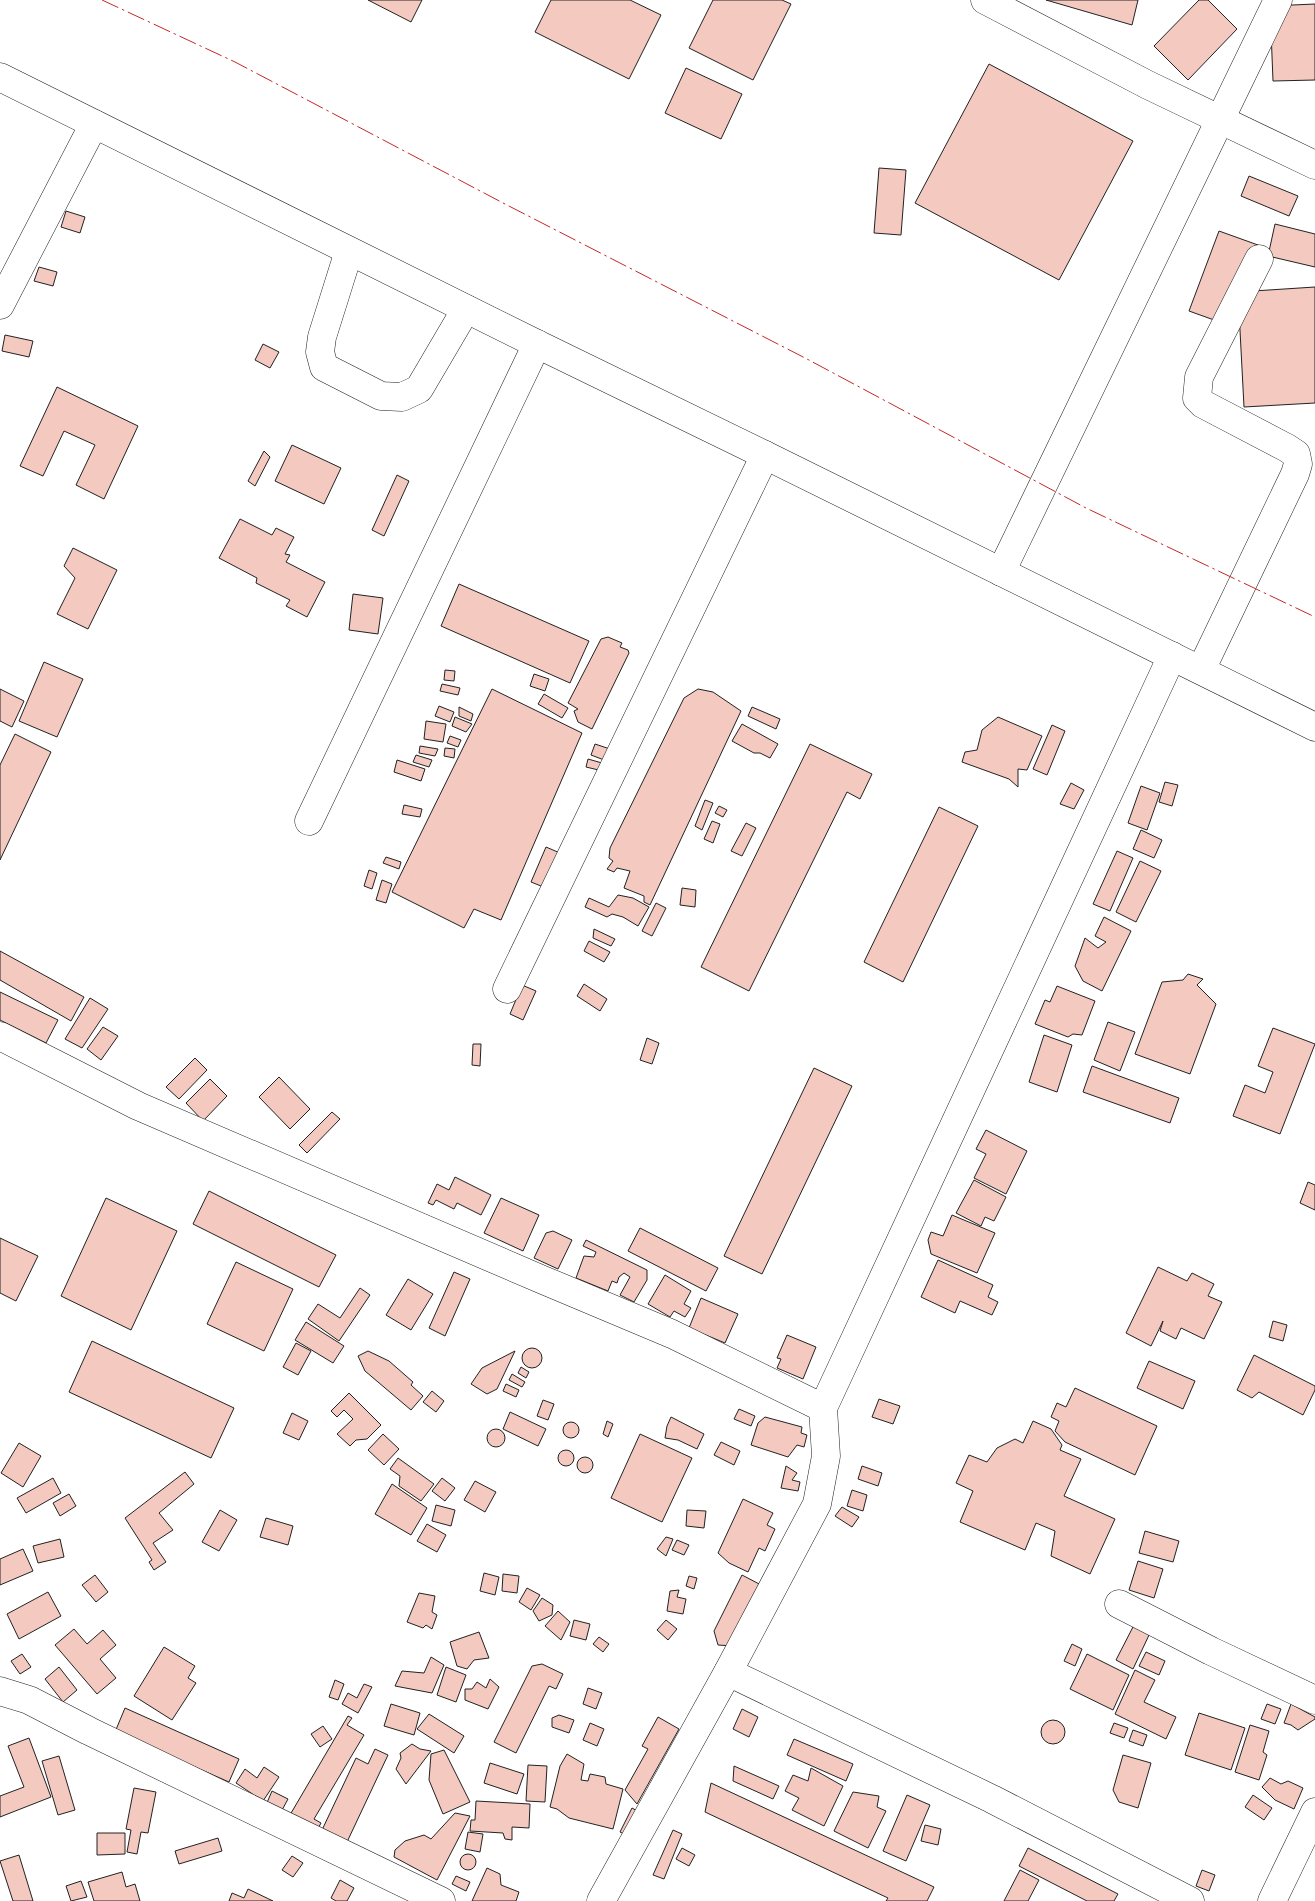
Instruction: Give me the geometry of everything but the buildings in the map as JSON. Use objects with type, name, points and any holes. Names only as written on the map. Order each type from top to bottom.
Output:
[{"type":"main road","points":[[985,0],[1148,86],[1315,165]]},
{"type":"main road","points":[[1001,572],[1278,0]]},
{"type":"main road","points":[[0,77],[1315,727]]},
{"type":"main road","points":[[0,305],[94,124]]},
{"type":"main road","points":[[349,251],[322,337],[320,352],[324,367],[381,396],[402,397],[419,389],[466,309]]},
{"type":"main road","points":[[1201,670],[1295,474],[1298,464],[1296,454],[1287,448],[1203,404],[1197,398],[1199,377],[1259,258]]},
{"type":"main road","points":[[309,821],[537,344]]},
{"type":"main road","points":[[507,988],[765,455]]},
{"type":"main road","points":[[601,1901],[728,1672],[817,1504],[826,1456],[823,1408],[1172,656]]},
{"type":"main road","points":[[0,1036],[138,1106],[672,1334],[823,1408]]},
{"type":"main road","points":[[1119,1604],[1210,1651],[1315,1700]]},
{"type":"main road","points":[[728,1672],[992,1800],[1190,1901]]},
{"type":"main road","points":[[0,1691],[29,1700],[441,1901]]},
{"type":"main road","points":[[1272,1901],[1315,1812]]},
{"type":"power","points":[[102,0],[235,62],[505,204],[807,359],[1086,508],[1315,617]]}]
